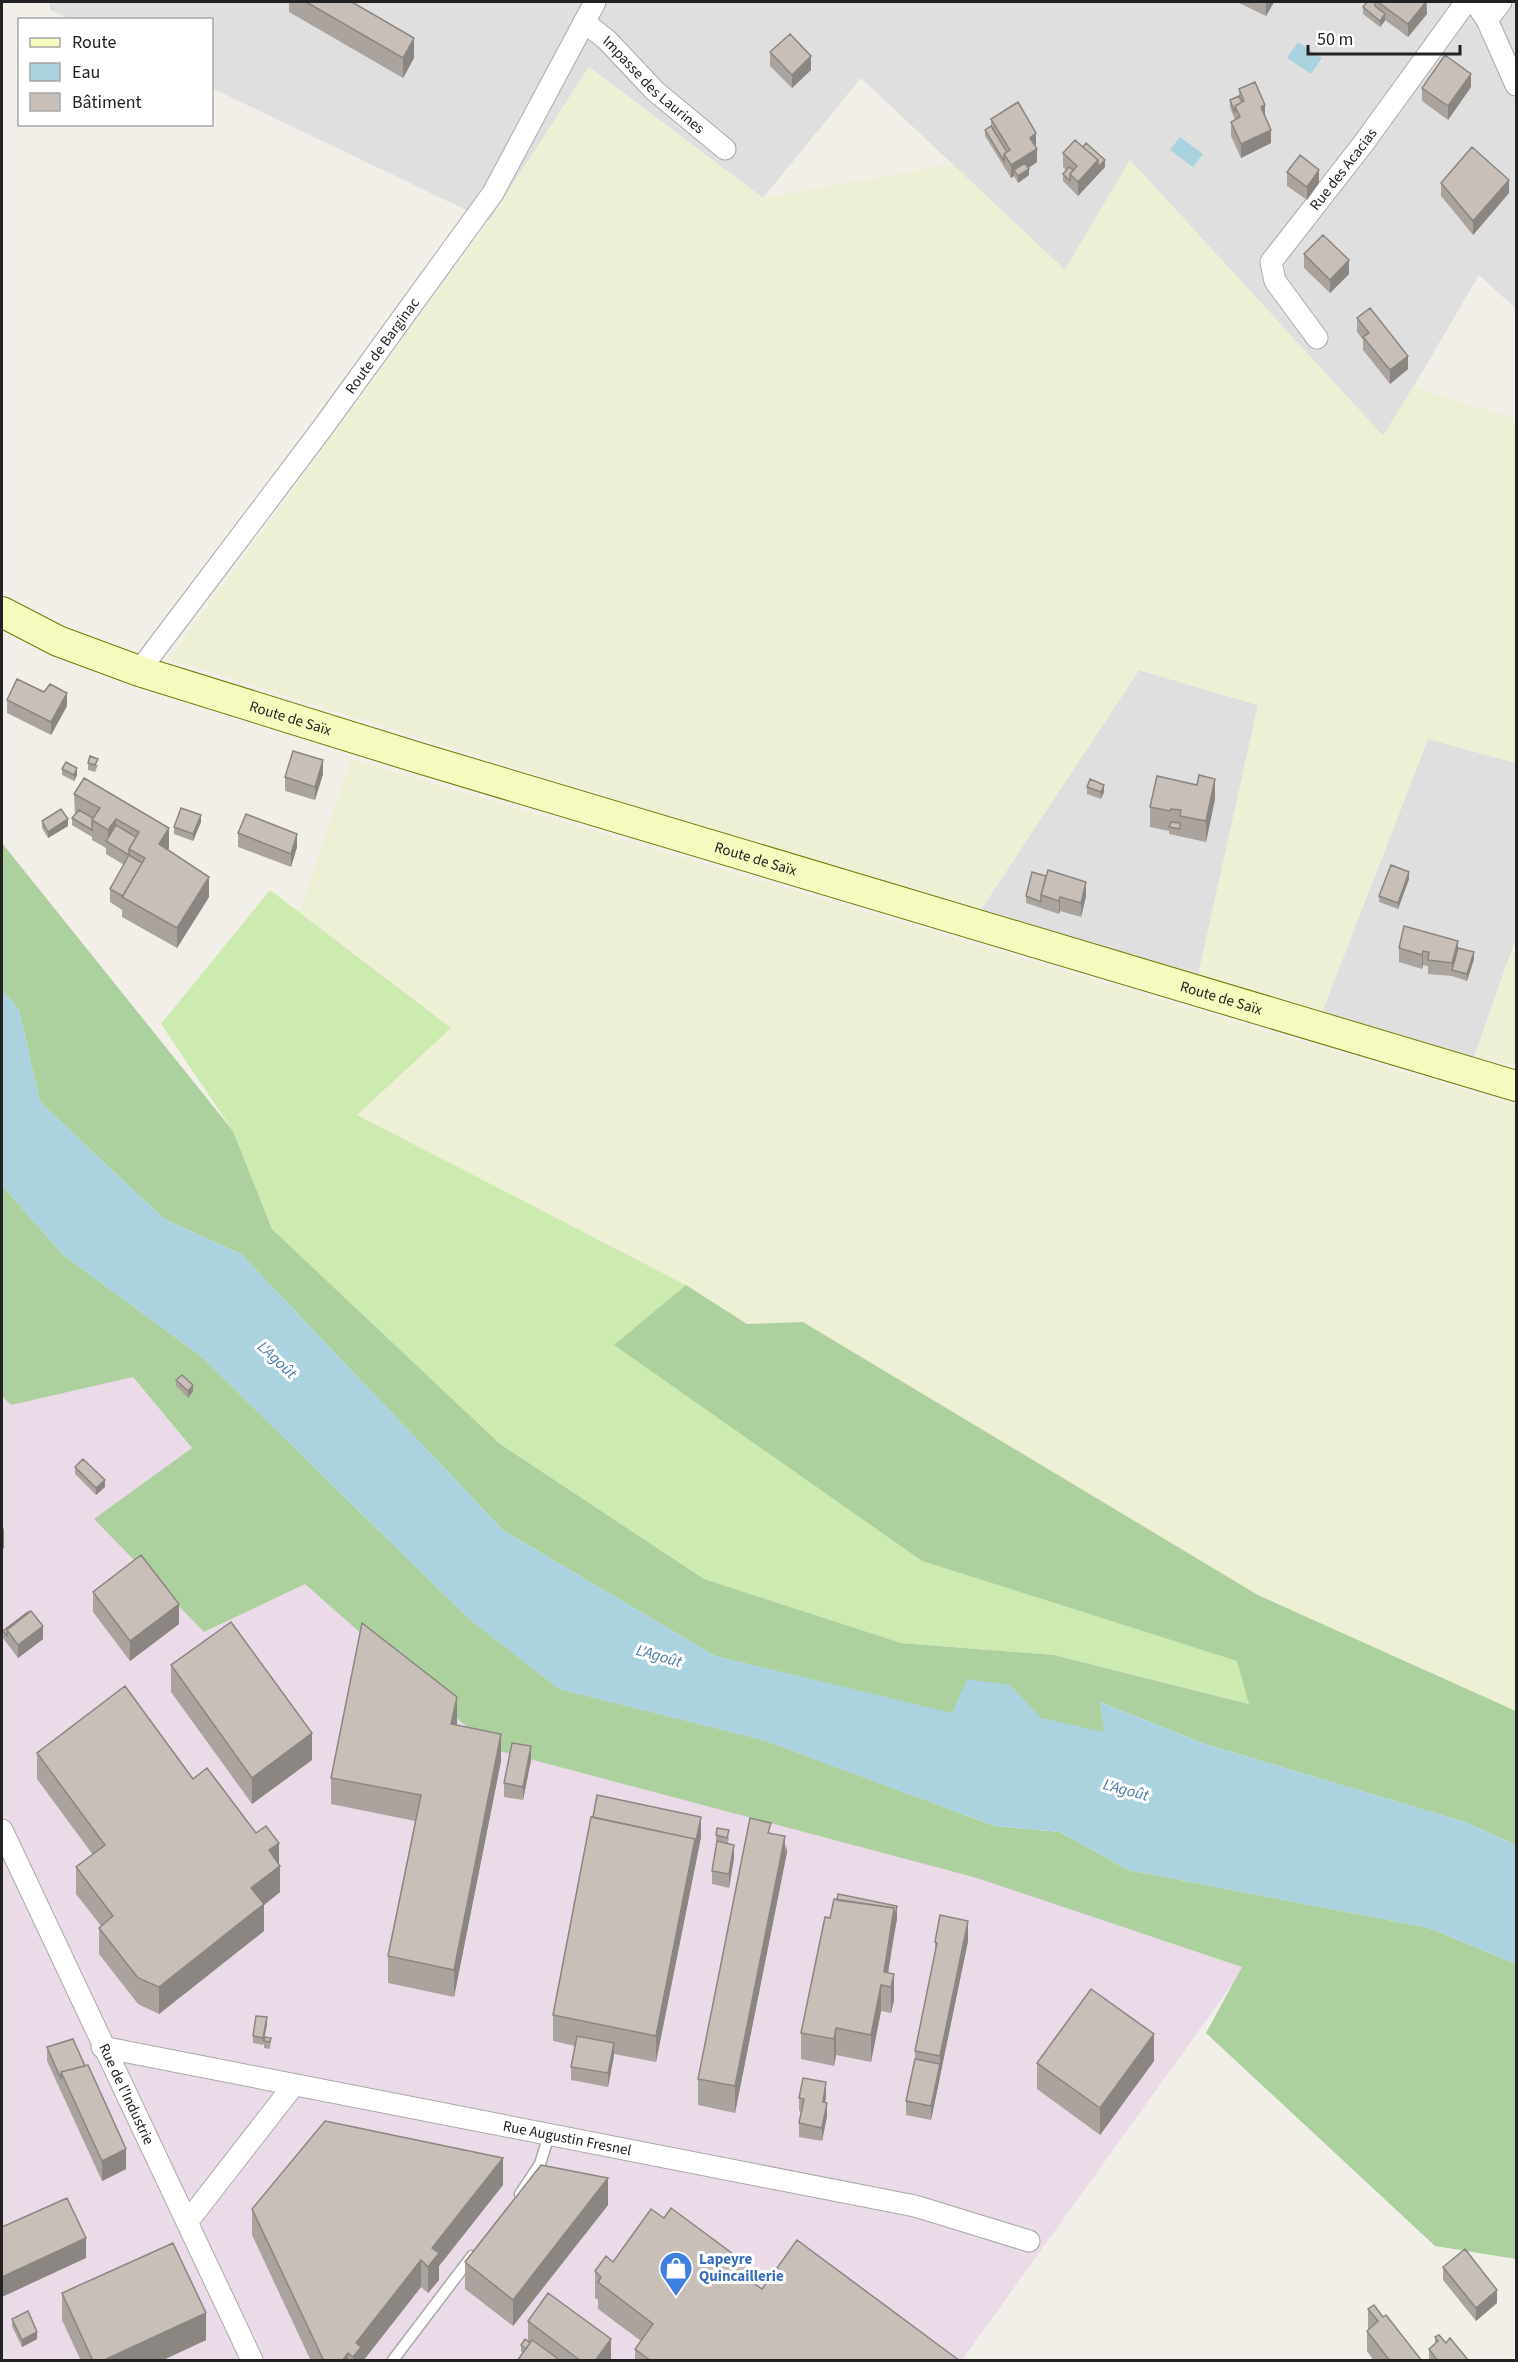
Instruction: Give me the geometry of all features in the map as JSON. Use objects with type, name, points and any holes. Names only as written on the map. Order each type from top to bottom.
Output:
[{"type":"street","name":"Route de Barginac","points":[[139,671],[493,193],[595,2]]},
{"type":"street","name":"Rue des Acacias","points":[[1317,338],[1275,281],[1271,262],[1364,144],[1466,2]]},
{"type":"street","points":[[1475,2],[1487,20],[1516,85]]},
{"type":"street","points":[[1487,20],[1501,2]]},
{"type":"street","name":"Impasse des Laurines","points":[[584,22],[607,40],[655,91],[725,148]]},
{"type":"street","name":"Route de Saïx","points":[[2,612],[58,641],[139,671],[441,765],[1516,1086]]},
{"type":"street","name":"Rue de l'Industrie","points":[[2,1830],[102,2047],[188,2221],[252,2361]]},
{"type":"street","name":"Rue Augustin Fresnel","points":[[102,2047],[915,2206],[1029,2241]]},
{"type":"street","points":[[188,2221],[293,2086]]},
{"type":"lane","points":[[516,2199],[540,2164],[549,2135]]},
{"type":"lane","points":[[393,2361],[480,2247]]},
{"type":"shaded area","points":[[50,2],[1516,2],[1516,309],[1479,275],[1384,437],[1130,160],[1065,270],[861,78],[763,198],[589,67],[489,221],[213,88],[213,18],[68,18],[50,10]]},
{"type":"shaded area","points":[[1139,670],[1258,705],[1197,980],[978,914]]},
{"type":"shaded area","points":[[1428,739],[1516,763],[1516,938],[1474,1057],[1322,1012]]},
{"type":"shaded area","points":[[2,1217],[192,1448],[1254,1954],[962,2360],[2,2360]]},
{"type":"green space","points":[[589,67],[763,198],[952,164],[1065,270],[1130,160],[1383,436],[1413,387],[1516,419],[1516,763],[1428,739],[1322,1012],[1197,980],[1258,705],[1139,670],[978,914],[169,659],[489,221]]},
{"type":"green space","points":[[351,759],[1516,1105],[1516,1711],[1258,1595],[803,1322],[747,1324],[686,1285],[357,1115],[450,1028],[299,912]]},
{"type":"green space","points":[[2,843],[233,1131],[272,1229],[500,1444],[704,1579],[901,1643],[1054,1655],[1249,1704],[1237,1661],[922,1561],[614,1345],[686,1285],[747,1324],[803,1322],[1258,1595],[1516,1711],[1516,1845],[1465,1822],[1205,1744],[1100,1702],[1105,1733],[1040,1718],[1010,1685],[953,1714],[715,1656],[504,1531],[241,1254],[164,1219],[40,1102],[19,1010],[2,990]]},
{"type":"green space","points":[[270,890],[451,1028],[357,1115],[686,1285],[615,1345],[922,1561],[1238,1661],[1250,1704],[1054,1655],[901,1643],[704,1579],[500,1444],[272,1229],[233,1131],[161,1024]]},
{"type":"green space","points":[[1516,938],[1516,1066],[1474,1057]]},
{"type":"green space","points":[[2,1185],[62,1254],[202,1357],[468,1618],[559,1689],[763,1740],[995,1826],[1060,1832],[1128,1870],[1429,1928],[1516,1964],[1516,2259],[1435,2246],[1206,2033],[1242,1967],[977,1878],[492,1749],[305,1584],[204,1632],[94,1519],[192,1448],[133,1377],[11,1405],[2,1396]]},
{"type":"water","points":[[1298,42],[1322,58],[1311,74],[1287,58]]},
{"type":"water","points":[[1180,137],[1203,154],[1193,167],[1170,150]]},
{"type":"water","name":"L'Agoût","points":[[2,990],[19,1010],[40,1102],[164,1219],[241,1254],[504,1531],[715,1656],[952,1713],[967,1679],[1010,1685],[1041,1718],[1104,1732],[1100,1702],[1205,1744],[1465,1822],[1516,1845],[1516,1964],[1429,1928],[1128,1870],[1060,1832],[995,1826],[763,1740],[559,1689],[468,1618],[202,1357],[62,1254],[2,1185]]},
{"type":"building","points":[[306,2],[352,2],[414,38],[403,58]]},
{"type":"building","points":[[1367,2],[1375,2],[1375,6],[1385,14],[1380,21],[1363,7]]},
{"type":"building","points":[[1378,2],[1426,2],[1408,24]]},
{"type":"building","points":[[790,34],[811,56],[792,75],[770,52]]},
{"type":"building","points":[[1445,55],[1471,74],[1448,106],[1422,88]]},
{"type":"building","points":[[1255,82],[1265,105],[1261,107],[1271,130],[1241,144],[1231,122],[1240,117],[1235,106],[1244,101],[1239,89]]},
{"type":"building","points":[[1239,96],[1242,102],[1235,106],[1235,113],[1230,100]]},
{"type":"building","points":[[1018,102],[1036,133],[1030,138],[1037,149],[1011,165],[1004,154],[1010,150],[991,119]]},
{"type":"building","points":[[991,126],[1007,152],[1004,154],[1004,161],[985,130]]},
{"type":"building","points":[[1075,140],[1098,160],[1078,182],[1070,174],[1077,166],[1063,153]]},
{"type":"building","points":[[1086,143],[1105,160],[1098,167],[1098,160],[1083,147]]},
{"type":"building","points":[[1472,147],[1509,180],[1473,221],[1441,183]]},
{"type":"building","points":[[1300,155],[1319,170],[1307,187],[1287,172]]},
{"type":"building","points":[[1025,163],[1029,169],[1018,176],[1014,170]]},
{"type":"building","points":[[1069,167],[1073,170],[1070,174],[1070,181],[1063,174]]},
{"type":"building","points":[[1323,235],[1349,260],[1330,280],[1304,254]]},
{"type":"building","points":[[1370,308],[1408,356],[1390,370],[1363,337],[1369,333],[1357,318]]},
{"type":"building","points":[[17,679],[44,692],[50,684],[67,693],[51,722],[7,700]]},
{"type":"building","points":[[293,751],[323,760],[315,787],[285,777]]},
{"type":"building","points":[[90,756],[98,759],[95,765],[88,763]]},
{"type":"building","points":[[66,762],[77,768],[74,775],[62,769]]},
{"type":"building","points":[[1199,775],[1215,779],[1206,821],[1180,816],[1181,810],[1171,809],[1170,811],[1150,807],[1157,776],[1197,785]]},
{"type":"building","points":[[84,778],[169,828],[159,844],[209,877],[177,928],[122,897],[145,858],[129,849],[139,832],[116,819],[108,830],[92,820],[100,808],[74,794]]},
{"type":"building","points":[[1090,779],[1104,785],[1101,792],[1087,787]]},
{"type":"building","points":[[181,808],[201,815],[193,834],[174,827]]},
{"type":"building","points":[[61,809],[68,819],[48,832],[42,821]]},
{"type":"building","points":[[79,810],[93,818],[92,830],[72,818]]},
{"type":"building","points":[[246,814],[297,834],[291,854],[238,833]]},
{"type":"building","points":[[1171,822],[1180,823],[1180,829],[1169,827]]},
{"type":"building","points":[[116,825],[136,837],[129,849],[129,855],[106,841]]},
{"type":"building","points":[[129,855],[142,863],[123,896],[110,889]]},
{"type":"building","points":[[1391,865],[1409,872],[1398,903],[1379,896]]},
{"type":"building","points":[[1048,870],[1086,882],[1081,903],[1060,897],[1059,901],[1041,895]]},
{"type":"building","points":[[1032,872],[1046,876],[1041,902],[1026,896]]},
{"type":"building","points":[[1404,926],[1458,941],[1452,963],[1428,960],[1429,952],[1423,951],[1422,955],[1399,948]]},
{"type":"building","points":[[1458,948],[1474,952],[1467,974],[1452,970]]},
{"type":"building","points":[[182,1375],[193,1385],[188,1391],[176,1380]]},
{"type":"building","points":[[83,1459],[105,1480],[96,1488],[75,1467]]},
{"type":"building","points":[[141,1555],[179,1604],[130,1641],[93,1592]]},
{"type":"building","points":[[31,1611],[43,1626],[18,1645],[7,1630]]},
{"type":"building","points":[[28,1612],[7,1630],[7,1636],[3,1631]]},
{"type":"building","points":[[231,1622],[312,1733],[252,1778],[171,1665]]},
{"type":"building","points":[[362,1623],[457,1697],[451,1724],[501,1734],[454,1970],[388,1956],[421,1795],[331,1778]]},
{"type":"building","points":[[125,1686],[193,1779],[207,1768],[256,1833],[266,1826],[279,1843],[269,1850],[280,1866],[251,1888],[264,1904],[159,1987],[138,1978],[99,1928],[113,1916],[76,1867],[105,1845],[37,1753]]},
{"type":"building","points":[[512,1743],[531,1746],[523,1787],[504,1783]]},
{"type":"building","points":[[597,1795],[701,1817],[695,1845],[695,1839],[593,1817]]},
{"type":"building","points":[[591,1817],[695,1839],[656,2036],[553,2015]]},
{"type":"building","points":[[750,1818],[771,1823],[768,1833],[785,1836],[735,2086],[698,2079]]},
{"type":"building","points":[[717,1828],[729,1830],[727,1838],[716,1835]]},
{"type":"building","points":[[717,1841],[734,1845],[729,1874],[712,1871]]},
{"type":"building","points":[[838,1894],[897,1906],[894,1921],[894,1908],[837,1900]]},
{"type":"building","points":[[834,1899],[894,1908],[884,1972],[894,1974],[891,1987],[881,1985],[871,2035],[836,2028],[834,2039],[801,2033],[825,1917],[830,1918]]},
{"type":"building","points":[[940,1915],[968,1921],[940,2056],[915,2051],[937,1943],[935,1942]]},
{"type":"building","points":[[1091,1989],[1154,2034],[1100,2108],[1037,2063]]},
{"type":"building","points":[[256,2016],[267,2017],[263,2038],[253,2036]]},
{"type":"building","points":[[577,2036],[614,2043],[608,2073],[571,2067]]},
{"type":"building","points":[[265,2037],[271,2038],[270,2042],[264,2041]]},
{"type":"building","points":[[73,2039],[85,2066],[61,2072],[61,2079],[47,2047]]},
{"type":"building","points":[[915,2059],[940,2064],[931,2106],[906,2101]]},
{"type":"building","points":[[88,2065],[126,2149],[102,2161],[61,2072]]},
{"type":"building","points":[[803,2078],[826,2082],[823,2102],[827,2103],[822,2128],[799,2123],[804,2099],[799,2098]]},
{"type":"building","points":[[325,2121],[503,2158],[432,2248],[439,2253],[428,2267],[421,2260],[356,2343],[361,2347],[353,2357],[348,2353],[342,2361],[324,2361],[252,2209]]},
{"type":"building","points":[[541,2165],[608,2178],[513,2300],[465,2262]]},
{"type":"building","points":[[67,2198],[86,2238],[2,2277],[2,2227]]},
{"type":"building","name":"Lapeyre Quincaillerie","points":[[671,2208],[756,2271],[749,2280],[762,2289],[797,2240],[960,2361],[651,2361],[635,2349],[653,2324],[598,2282],[601,2277],[595,2271],[606,2256],[613,2262],[651,2209],[664,2218]]},
{"type":"building","points":[[173,2243],[206,2313],[102,2361],[93,2361],[62,2293]]},
{"type":"building","points":[[1465,2249],[1497,2290],[1476,2308],[1443,2267]]},
{"type":"building","points":[[548,2293],[611,2339],[595,2361],[581,2361],[528,2321]]},
{"type":"building","points":[[1374,2305],[1383,2317],[1386,2315],[1422,2361],[1390,2361],[1367,2331],[1378,2321],[1368,2309]]},
{"type":"building","points":[[28,2311],[37,2332],[22,2340],[12,2319]]},
{"type":"building","points":[[1439,2335],[1446,2343],[1450,2338],[1469,2361],[1438,2361],[1429,2349],[1438,2341],[1435,2337]]},
{"type":"building","points":[[525,2339],[530,2343],[526,2349],[521,2345]]},
{"type":"building","points":[[532,2340],[557,2358],[555,2361],[517,2361]]},
{"type":"place","name":"Lapeyre Quincaillerie","points":[[676,2297]]}]
